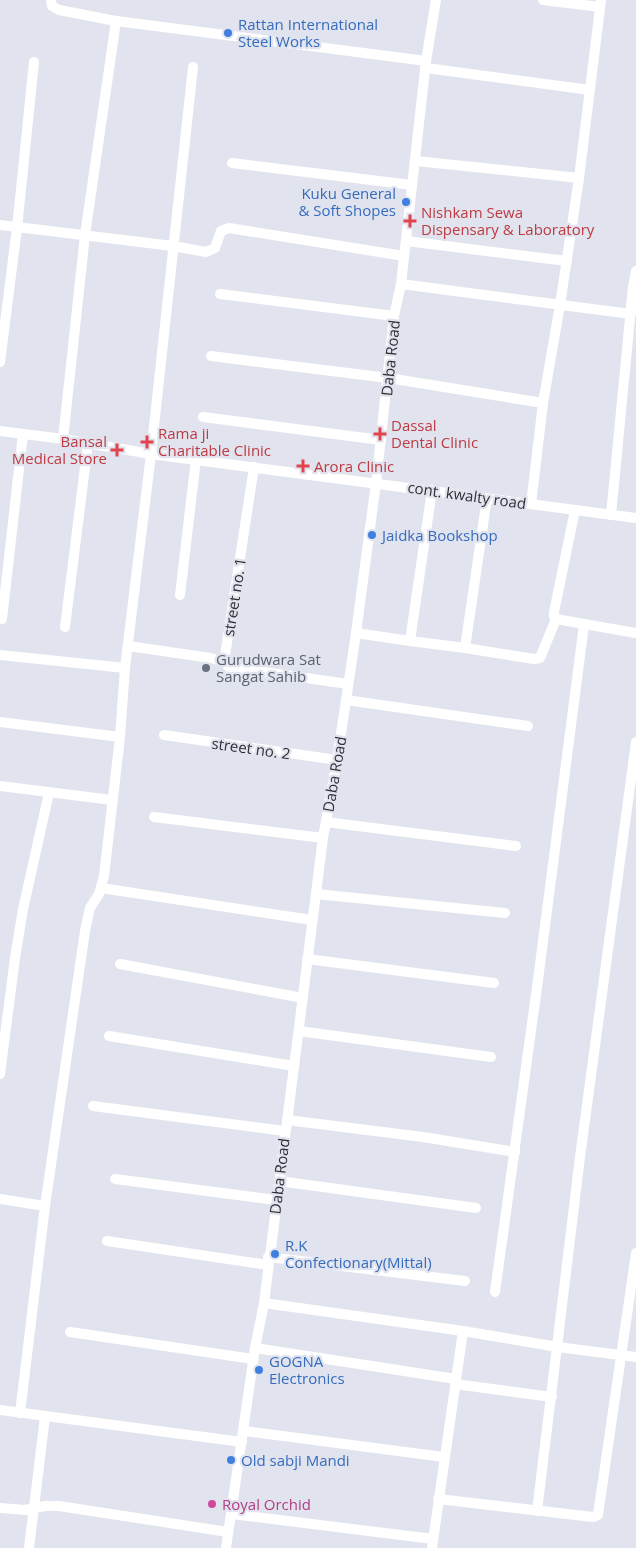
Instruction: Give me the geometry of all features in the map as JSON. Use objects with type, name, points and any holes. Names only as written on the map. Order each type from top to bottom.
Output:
[{"type":"street","points":[[51,0],[52,6],[59,10],[116,21],[590,90]]},
{"type":"street","name":"Daba Road","points":[[226,1548],[253,1359],[264,1303],[323,838],[356,633],[376,483],[394,316],[401,284],[426,65],[436,0]]},
{"type":"street","points":[[531,504],[543,404],[579,178],[601,4],[543,0]]},
{"type":"street","points":[[63,439],[85,236],[116,21]]},
{"type":"street","points":[[0,362],[17,228],[34,62]]},
{"type":"street","points":[[20,1413],[45,1206],[88,915],[101,888],[104,876],[120,737],[125,668],[193,67]]},
{"type":"street","points":[[416,161],[579,178]]},
{"type":"street","points":[[232,163],[412,185]]},
{"type":"street","points":[[0,225],[173,246],[206,252],[212,251],[217,246],[221,230],[229,228],[404,256]]},
{"type":"street","points":[[406,241],[567,261]]},
{"type":"street","points":[[611,515],[630,314],[636,271]]},
{"type":"street","points":[[401,284],[630,314]]},
{"type":"street","points":[[220,294],[394,316]]},
{"type":"street","points":[[211,356],[388,378],[543,404]]},
{"type":"street","points":[[203,416],[380,440]]},
{"type":"street","name":"cont. kwalty road","points":[[0,431],[63,439],[150,454],[254,466],[636,518]]},
{"type":"street","points":[[2,619],[23,434]]},
{"type":"street","points":[[65,627],[88,443]]},
{"type":"street","points":[[180,595],[196,459]]},
{"type":"street","name":"street no. 1","points":[[224,662],[254,466]]},
{"type":"street","points":[[410,641],[432,490]]},
{"type":"street","points":[[465,648],[487,498]]},
{"type":"street","points":[[356,633],[537,659],[542,655],[556,620],[554,612],[575,510]]},
{"type":"street","points":[[556,620],[636,633]]},
{"type":"street","points":[[495,1292],[584,625]]},
{"type":"street","points":[[128,646],[211,658],[224,662],[229,667],[348,684]]},
{"type":"street","points":[[0,655],[125,668]]},
{"type":"street","points":[[346,700],[528,726]]},
{"type":"street","points":[[0,722],[120,737]]},
{"type":"street","name":"street no. 2","points":[[164,736],[337,760]]},
{"type":"street","points":[[538,1511],[580,1157],[636,742]]},
{"type":"street","points":[[0,786],[112,800]]},
{"type":"street","points":[[0,1074],[23,908],[49,793]]},
{"type":"street","points":[[154,817],[323,838]]},
{"type":"street","points":[[326,822],[516,846]]},
{"type":"street","points":[[101,888],[312,920]]},
{"type":"street","points":[[316,894],[506,913]]},
{"type":"street","points":[[308,959],[494,983]]},
{"type":"street","points":[[120,964],[302,998]]},
{"type":"street","points":[[299,1031],[491,1057]]},
{"type":"street","points":[[109,1036],[294,1066]]},
{"type":"street","points":[[93,1106],[285,1130]]},
{"type":"street","points":[[287,1120],[423,1137],[515,1152]]},
{"type":"street","points":[[115,1179],[276,1200]]},
{"type":"street","points":[[279,1181],[476,1208]]},
{"type":"street","points":[[0,1199],[45,1206]]},
{"type":"street","points":[[107,1241],[268,1261],[465,1281]]},
{"type":"street","points":[[438,1499],[593,1517],[598,1515],[636,1253]]},
{"type":"street","points":[[264,1303],[636,1357]]},
{"type":"street","points":[[232,1514],[432,1544],[463,1331]]},
{"type":"street","points":[[70,1332],[253,1359]]},
{"type":"street","points":[[255,1348],[552,1398]]},
{"type":"street","points":[[0,1410],[242,1442]]},
{"type":"street","points":[[30,1548],[46,1417]]},
{"type":"street","points":[[244,1432],[444,1457]]},
{"type":"street","points":[[0,1508],[26,1510],[45,1506],[59,1506],[228,1532]]},
{"type":"place","name":"Rattan International Steel Works","points":[[228,33]]},
{"type":"place","name":"Kuku General & Soft Shopes","points":[[406,202]]},
{"type":"place","name":"Nishkam Sewa Dispensary & Laboratory","points":[[410,221]]},
{"type":"place","name":"Dassal Dental Clinic","points":[[380,434]]},
{"type":"place","name":"Rama ji Charitable Clinic","points":[[147,442]]},
{"type":"place","name":"Bansal Medical Store","points":[[117,450]]},
{"type":"place","name":"Arora Clinic","points":[[303,466]]},
{"type":"place","name":"Jaidka Bookshop","points":[[372,535]]},
{"type":"place","name":"Gurudwara Sat Sangat Sahib","points":[[206,668]]},
{"type":"place","name":"R.K Confectionary(Mittal)","points":[[275,1254]]},
{"type":"place","name":"GOGNA Electronics","points":[[259,1370]]},
{"type":"place","name":"Old sabji Mandi","points":[[231,1460]]},
{"type":"place","name":"Royal Orchid","points":[[212,1504]]}]
